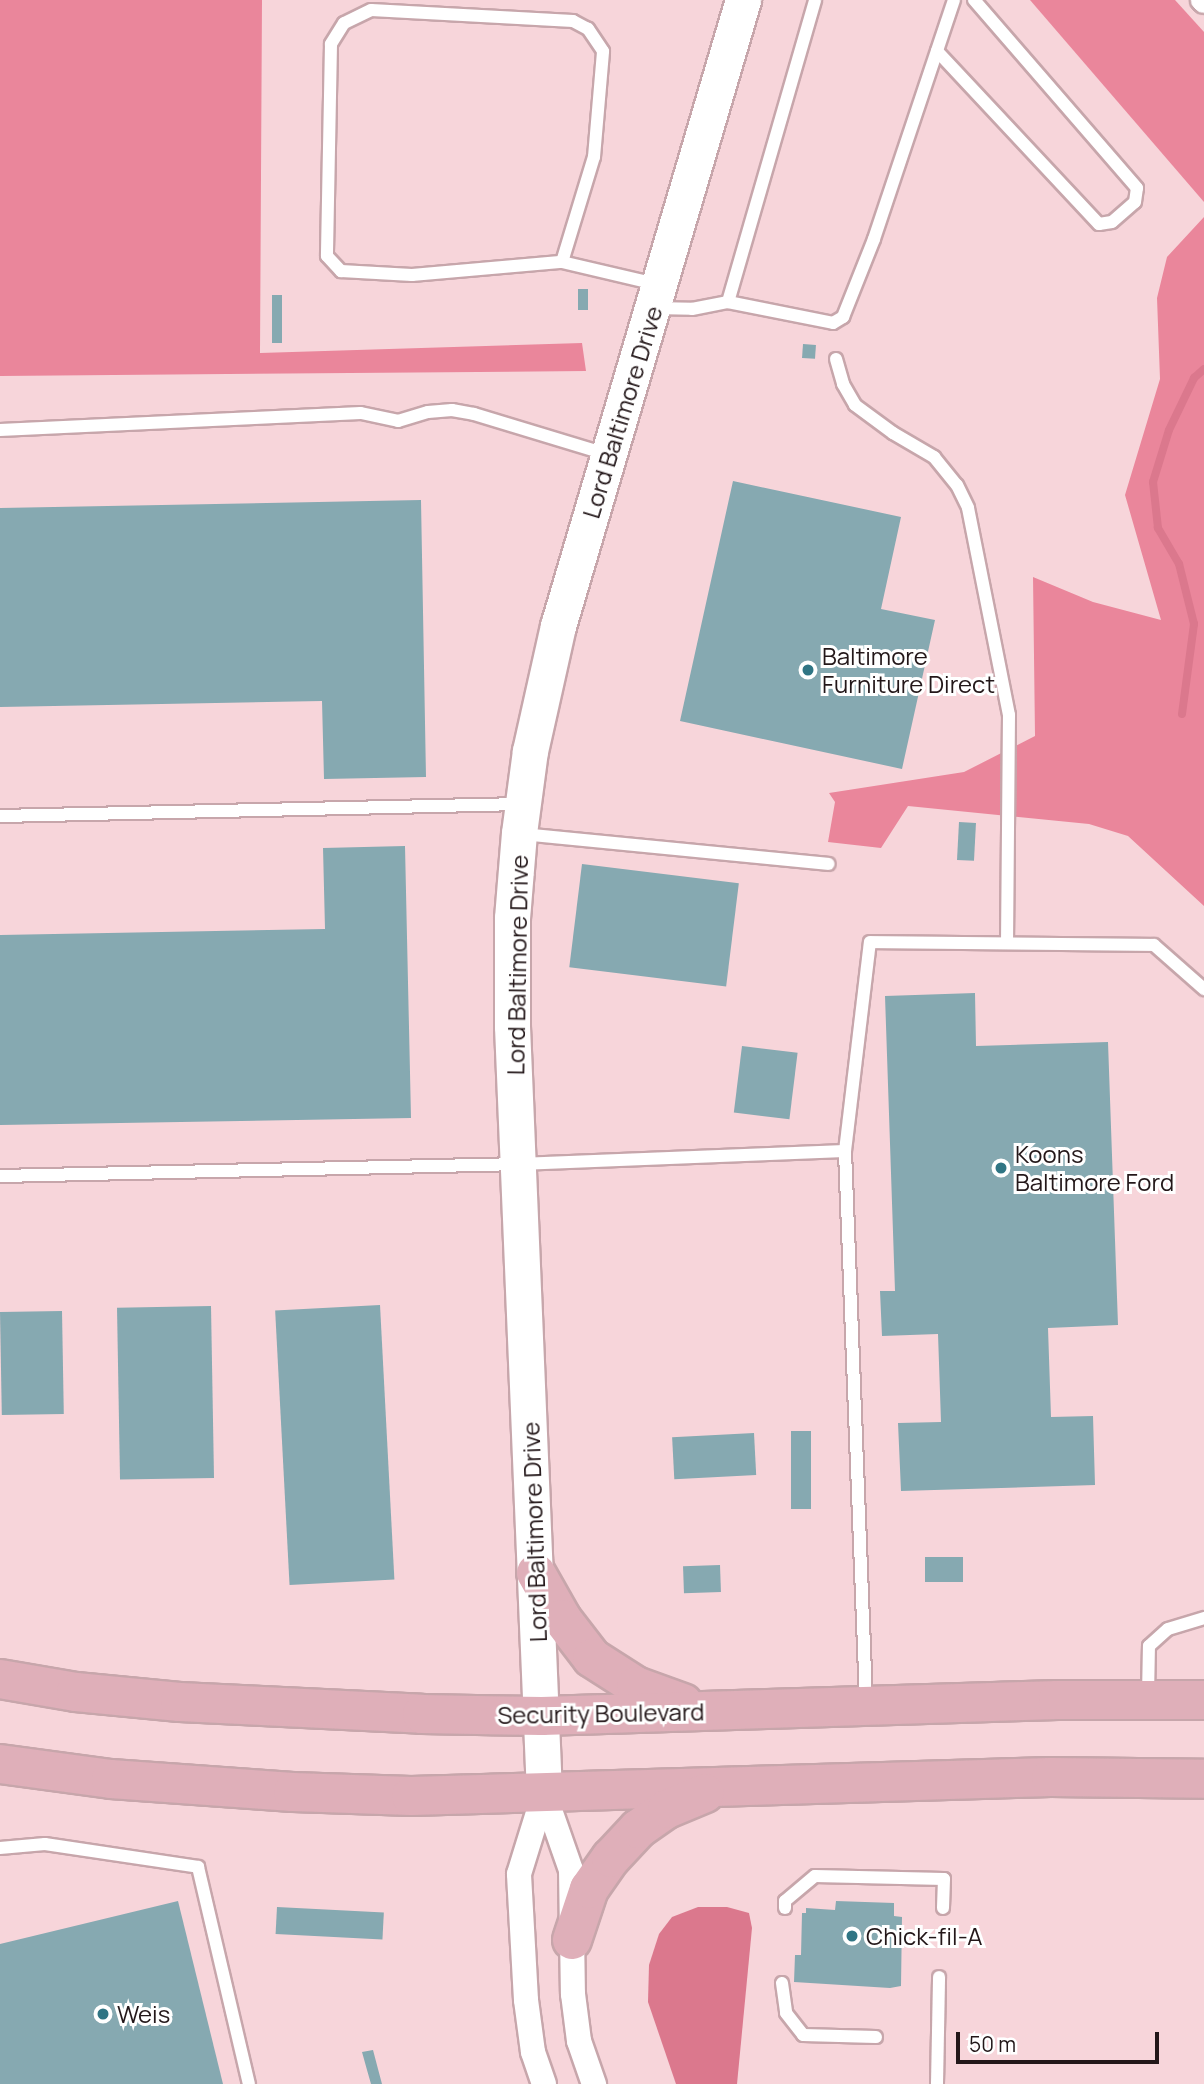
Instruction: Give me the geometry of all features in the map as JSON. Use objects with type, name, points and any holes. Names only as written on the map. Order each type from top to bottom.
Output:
[{"type":"main road","name":"Lord Baltimore Drive","points":[[544,1793],[512,1026],[512,918],[521,819],[530,751],[558,626],[743,0]]},
{"type":"main road","points":[[536,1573],[562,1619],[592,1658],[636,1686],[705,1710]]},
{"type":"main road","name":"Security Boulevard","points":[[0,1679],[76,1692],[258,1707],[542,1716],[866,1705],[1204,1700]]},
{"type":"main road","points":[[0,1764],[111,1779],[293,1792],[411,1796],[1051,1777],[1204,1779]]},
{"type":"main road","points":[[572,1940],[589,1889],[611,1858],[638,1829],[667,1809],[724,1786]]},
{"type":"street","name":"Lord Baltimore Drive","points":[[544,1793],[571,1870],[572,1940],[579,2040],[594,2084]]},
{"type":"street","name":"Lord Baltimore Drive","points":[[544,1793],[519,1874],[526,2000],[533,2052],[544,2084]]},
{"type":"lane","points":[[729,302],[815,0]]},
{"type":"lane","points":[[562,262],[594,157],[603,51],[588,29],[573,21],[371,10],[344,23],[331,44],[327,256],[341,271],[412,275],[562,262],[692,309],[729,302],[833,323],[844,317],[874,239],[954,0]]},
{"type":"lane","points":[[937,51],[1099,224],[1112,222],[1135,202],[1137,188],[974,0]]},
{"type":"lane","points":[[836,359],[844,384],[855,405],[892,433],[934,457],[957,485],[968,508],[1009,715],[1007,943]]},
{"type":"lane","points":[[0,430],[361,413],[398,421],[428,412],[452,410],[474,414],[609,455]]},
{"type":"lane","points":[[0,816],[521,819],[830,864]]},
{"type":"lane","points":[[866,1705],[845,1151],[870,942],[1154,945],[1204,989]]},
{"type":"lane","points":[[0,1176],[519,1164],[845,1151]]},
{"type":"lane","points":[[1147,1700],[1149,1646],[1168,1629],[1204,1618]]},
{"type":"lane","points":[[0,1847],[45,1844],[198,1867],[249,2084]]},
{"type":"lane","points":[[785,1908],[785,1901],[816,1876],[944,1879],[943,1908]]},
{"type":"lane","points":[[937,2084],[939,1977]]},
{"type":"lane","points":[[782,1983],[786,2013],[803,2035],[876,2037]]},
{"type":"shaded area","points":[[0,0],[262,0],[260,353],[582,343],[586,371],[0,376]]},
{"type":"shaded area","points":[[1030,0],[1175,0],[1204,32],[1204,202]]},
{"type":"shaded area","points":[[1204,217],[1204,906],[1128,836],[1089,824],[908,806],[881,848],[828,842],[835,802],[829,793],[964,772],[1035,736],[1033,577],[1093,602],[1161,620],[1125,495],[1160,379],[1157,298],[1167,257]]},
{"type":"shaded area","points":[[698,1907],[727,1907],[749,1913],[752,1928],[737,2084],[676,2084],[648,2002],[649,1965],[659,1934],[672,1917]]},
{"type":"building","points":[[578,289],[588,289],[588,310],[578,310]]},
{"type":"building","points":[[272,295],[282,295],[282,343],[272,343]]},
{"type":"building","points":[[803,344],[816,345],[815,359],[802,358]]},
{"type":"building","name":"Baltimore Furniture Direct","points":[[733,481],[901,517],[881,609],[935,620],[902,769],[680,721]]},
{"type":"building","points":[[421,500],[426,777],[324,779],[322,701],[0,707],[0,508]]},
{"type":"building","points":[[959,822],[976,823],[974,861],[957,860]]},
{"type":"building","points":[[405,846],[411,1118],[0,1125],[0,935],[325,929],[323,848]]},
{"type":"building","points":[[582,864],[739,883],[726,986],[569,967]]},
{"type":"building","name":"Koons Baltimore Ford","points":[[975,993],[976,1046],[1108,1042],[1118,1325],[1048,1328],[1051,1417],[1093,1416],[1095,1485],[901,1491],[898,1423],[941,1422],[938,1334],[882,1336],[880,1291],[895,1291],[885,996]]},
{"type":"building","points":[[742,1046],[798,1053],[789,1119],[734,1113]]},
{"type":"building","points":[[380,1305],[394,1580],[290,1585],[275,1310]]},
{"type":"building","points":[[211,1306],[214,1478],[120,1480],[117,1308]]},
{"type":"building","points":[[62,1311],[64,1414],[2,1415],[0,1312]]},
{"type":"building","points":[[791,1431],[811,1431],[811,1509],[791,1509]]},
{"type":"building","points":[[754,1433],[756,1475],[674,1479],[672,1437]]},
{"type":"building","points":[[925,1557],[963,1557],[963,1582],[925,1582]]},
{"type":"building","points":[[720,1565],[721,1592],[684,1593],[683,1566]]},
{"type":"building","name":"Weis","points":[[178,1901],[223,2084],[0,2084],[0,1944]]},
{"type":"building","name":"Chick-fil-A","points":[[836,1901],[894,1903],[894,1916],[902,1917],[901,1986],[890,1988],[794,1982],[795,1955],[801,1955],[802,1913],[806,1913],[806,1908],[835,1910]]},
{"type":"building","points":[[277,1907],[384,1913],[382,1940],[276,1934]]},
{"type":"building","points":[[373,2050],[382,2084],[371,2084],[362,2052]]},
{"type":"waterway","points":[[1182,714],[1194,624],[1179,564],[1158,528],[1153,482],[1169,430],[1194,378],[1204,369]]},
{"type":"place","name":"Baltimore Furniture Direct","points":[[808,670]]},
{"type":"place","name":"Koons Baltimore Ford","points":[[1001,1168]]},
{"type":"place","name":"Chick-fil-A","points":[[852,1936]]},
{"type":"place","name":"Weis","points":[[103,2014]]}]
